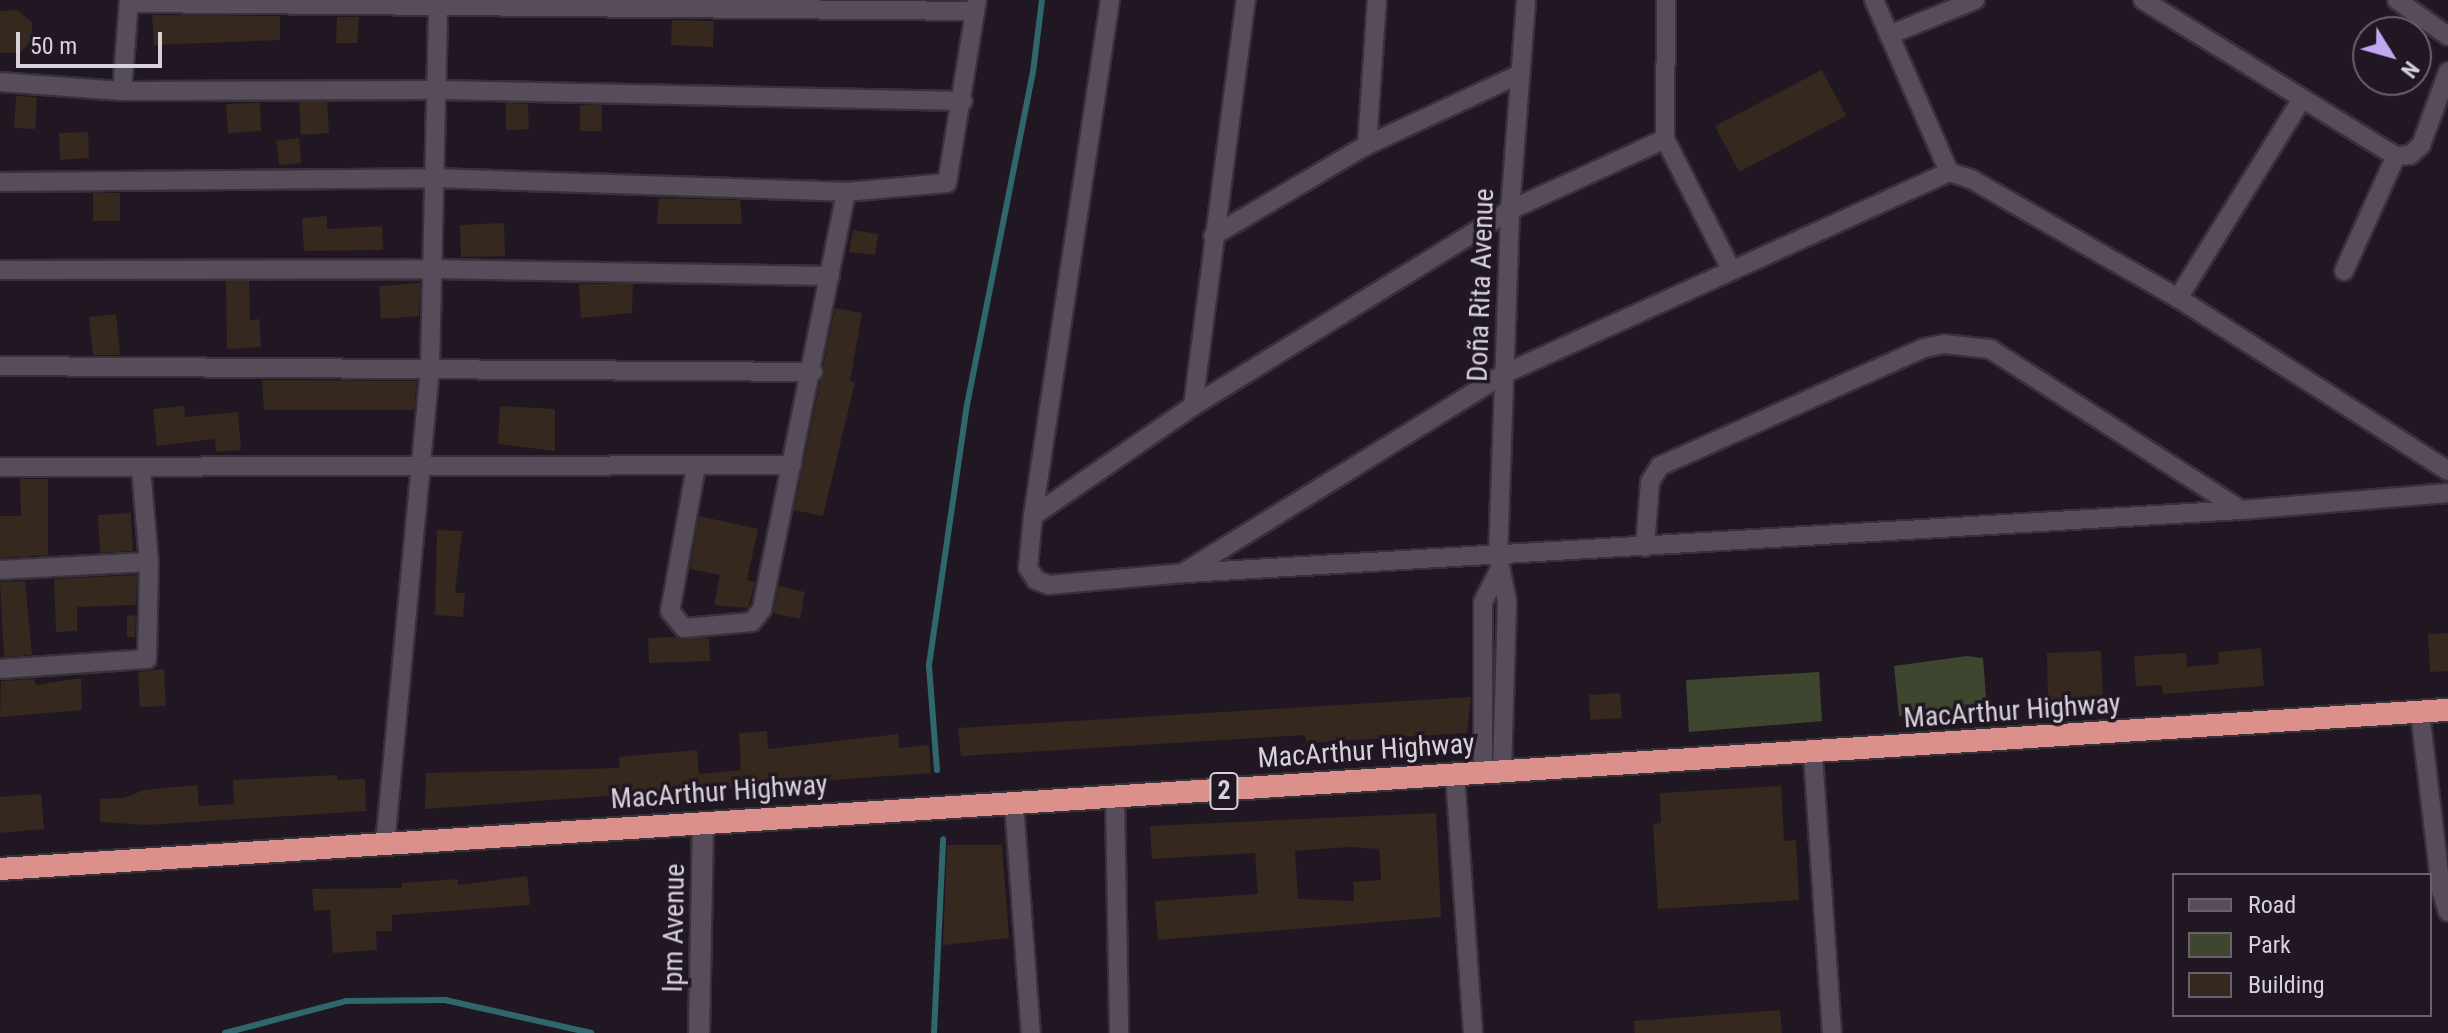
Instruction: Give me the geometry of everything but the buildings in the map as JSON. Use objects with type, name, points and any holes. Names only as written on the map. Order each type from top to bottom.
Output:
[{"type":"highway","name":"MacArthur Highway","points":[[0,869],[1492,772],[1813,755],[2448,710]]},
{"type":"street","points":[[1110,0],[1033,516],[1028,568],[1036,580],[1049,585],[1183,573],[1498,564],[1645,547],[2241,510],[2448,493]]},
{"type":"street","points":[[1193,406],[1246,0]]},
{"type":"street","points":[[1367,145],[1377,0]]},
{"type":"street","name":"Doña Rita Avenue","points":[[1492,772],[1483,602],[1498,564],[1510,210],[1526,0]]},
{"type":"street","points":[[1666,0],[1665,139],[1731,269]]},
{"type":"street","points":[[1874,0],[1949,172]]},
{"type":"street","points":[[1889,35],[1975,0]]},
{"type":"street","points":[[2143,0],[2396,156],[2410,155],[2421,145],[2448,72]]},
{"type":"street","points":[[2397,0],[2448,36]]},
{"type":"street","points":[[0,182],[433,178],[846,192],[947,183],[963,101],[976,6],[129,1],[122,91]]},
{"type":"street","points":[[385,844],[430,366],[435,269],[433,178],[438,90],[438,1]]},
{"type":"street","points":[[1213,236],[1367,145],[1520,74]]},
{"type":"street","points":[[0,82],[122,91],[438,90],[963,101]]},
{"type":"street","points":[[2178,298],[2302,99]]},
{"type":"street","points":[[1033,516],[1193,406],[1510,210],[1665,139]]},
{"type":"street","points":[[2344,271],[2396,156]]},
{"type":"street","points":[[1183,573],[1506,373],[1949,172],[1971,179],[2178,298],[2448,471]]},
{"type":"street","points":[[696,467],[670,599],[675,622],[696,629],[743,625],[758,617],[813,372],[846,192]]},
{"type":"street","points":[[0,270],[435,269],[830,276]]},
{"type":"street","points":[[1645,547],[1650,482],[1660,466],[1924,348],[1944,344],[1990,349],[2241,510]]},
{"type":"street","points":[[0,366],[430,366],[813,372]]},
{"type":"street","points":[[0,467],[792,465]]},
{"type":"street","points":[[0,669],[147,659],[149,562],[141,468]]},
{"type":"street","points":[[0,570],[149,562]]},
{"type":"street","points":[[2420,713],[2448,912]]},
{"type":"street","points":[[1813,755],[1832,1033]]},
{"type":"street","points":[[1455,775],[1473,1033]]},
{"type":"street","points":[[1115,798],[1119,1033]]},
{"type":"street","points":[[1014,804],[1031,1033]]},
{"type":"street","name":"Ipm Avenue","points":[[699,1033],[703,823]]},
{"type":"green space","points":[[1967,656],[1983,658],[1987,711],[1899,716],[1894,666]]},
{"type":"green space","points":[[1819,672],[1822,721],[1689,732],[1686,680]]},
{"type":"waterway","points":[[937,770],[929,665],[967,405],[1033,72],[1042,0]]},
{"type":"waterway","points":[[934,1033],[943,839]]},
{"type":"waterway","points":[[225,1033],[346,1001],[445,1000],[591,1033]]}]
